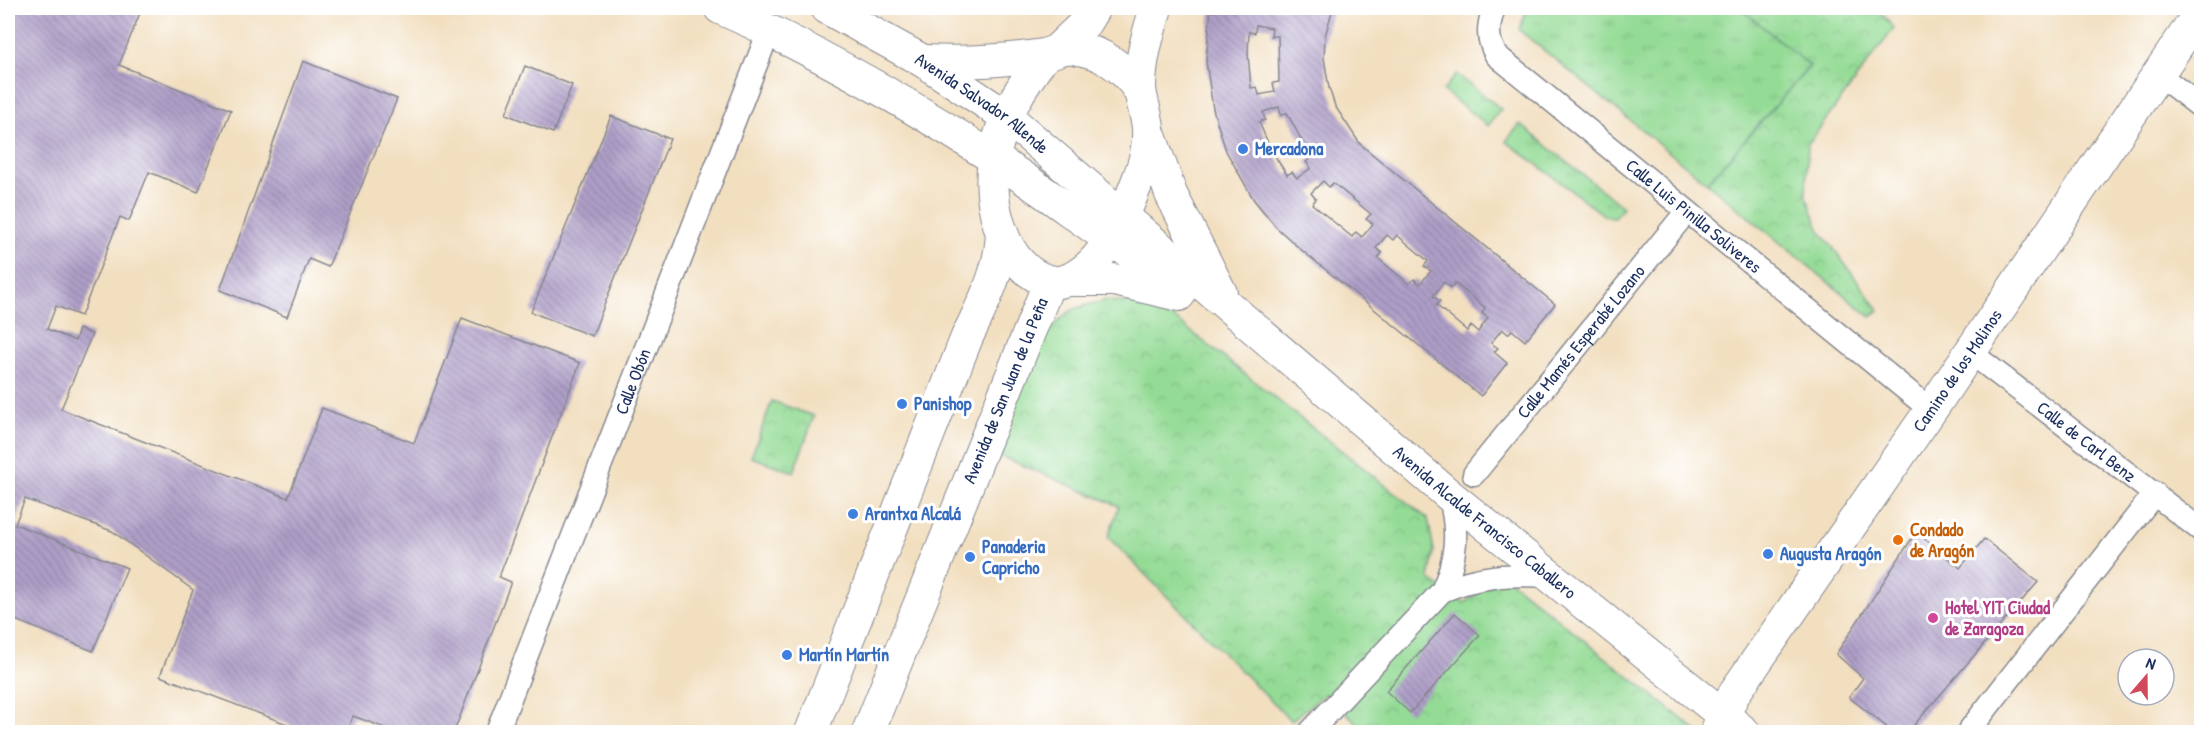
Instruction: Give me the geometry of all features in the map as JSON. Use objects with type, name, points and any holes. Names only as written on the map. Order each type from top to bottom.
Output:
[{"type":"main road","points":[[720,8],[769,31],[900,100],[994,159]]},
{"type":"main road","name":"Avenida Salvador Allende","points":[[827,8],[923,61],[1007,117],[1116,227]]},
{"type":"main road","name":"Avenida de San Juan de la Peña","points":[[1094,8],[1085,23],[1053,51],[1024,83],[1007,117],[994,159],[994,195],[1002,232],[1015,258],[1033,275],[1060,281],[1087,268],[1116,227],[1145,159],[1148,128]]},
{"type":"main road","points":[[1140,92],[1142,59],[1156,8]]},
{"type":"main road","name":"Camino de los Molinos","points":[[1728,727],[1736,692],[1931,410],[2202,9]]},
{"type":"main road","points":[[923,61],[975,61],[1053,51],[1084,50],[1108,60],[1133,79],[1140,92],[1148,128]]},
{"type":"main road","name":"Avenida Alcalde Francisco Caballero","points":[[1148,128],[1172,194],[1229,309]]},
{"type":"main road","name":"Avenida Alcalde Francisco Caballero","points":[[994,159],[1116,227],[1229,309],[1728,727]]},
{"type":"main road","name":"Avenida de San Juan de la Peña","points":[[811,732],[967,337],[994,277],[1000,256],[1002,232]]},
{"type":"main road","name":"Avenida Alcalde Francisco Caballero","points":[[1060,281],[1114,280],[1155,288],[1229,309]]},
{"type":"main road","name":"Avenida de San Juan de la Peña","points":[[868,732],[1060,281]]},
{"type":"street","name":"Calle Luis Pinilla Soliveres","points":[[1494,8],[1488,33],[1490,44],[1496,55],[1931,410]]},
{"type":"street","name":"Calle Obón","points":[[497,732],[769,31]]},
{"type":"street","points":[[2158,74],[2202,108]]},
{"type":"street","name":"Calle Mamés Esperabé Lozano","points":[[1474,474],[1687,211]]},
{"type":"street","name":"Calle de Carl Benz","points":[[1970,352],[2202,531]]},
{"type":"street","points":[[1968,732],[2155,494]]},
{"type":"street","points":[[1310,732],[1442,591],[1450,573],[1457,536],[1449,495]]},
{"type":"street","points":[[1442,591],[1480,577],[1514,574],[1550,576]]},
{"type":"green space","points":[[1528,8],[1740,8],[1811,65],[1707,183],[1519,30]]},
{"type":"green space","points":[[1740,8],[1877,8],[1894,28],[1808,144],[1806,195],[1819,229],[1879,310],[1871,317],[1707,183],[1810,66]]},
{"type":"green space","points":[[1457,74],[1501,109],[1488,126],[1443,91]]},
{"type":"green space","points":[[1520,124],[1623,207],[1614,217],[1605,216],[1506,141]]},
{"type":"green space","points":[[1107,300],[1133,303],[1165,311],[1428,519],[1434,551],[1429,579],[1464,603],[1503,575],[1698,732],[1367,732],[1325,694],[1291,721],[1108,537],[1119,506],[993,453],[1023,376],[1044,338],[1071,311]]},
{"type":"green space","points":[[772,401],[814,416],[794,472],[751,457]]},
{"type":"building","points":[[8,8],[142,8],[119,65],[231,110],[198,192],[149,172],[129,221],[120,217],[81,316],[56,306],[47,329],[75,341],[79,329],[92,334],[61,409],[288,498],[322,408],[414,443],[462,318],[580,363],[499,577],[511,582],[454,732],[396,732],[353,716],[347,732],[308,732],[160,676],[193,590],[112,531],[25,499],[15,524],[127,568],[93,651],[8,617]]},
{"type":"building","points":[[1211,8],[1333,8],[1325,36],[1324,58],[1329,88],[1335,106],[1360,144],[1555,304],[1525,341],[1512,330],[1508,334],[1502,329],[1491,343],[1498,348],[1494,352],[1507,363],[1481,396],[1276,227],[1254,200],[1226,151],[1213,109],[1206,61]],"holes":[[[1256,25],[1272,28],[1271,36],[1278,36],[1279,82],[1273,83],[1275,92],[1259,95],[1257,87],[1251,88],[1249,32],[1255,33]],[[1279,107],[1281,115],[1287,113],[1311,158],[1306,162],[1311,168],[1297,178],[1292,172],[1287,175],[1271,150],[1259,122],[1265,120],[1263,112]],[[1323,181],[1329,187],[1333,183],[1371,214],[1366,219],[1373,224],[1362,237],[1356,232],[1352,237],[1312,204],[1316,199],[1311,193]],[[1387,235],[1393,240],[1397,235],[1428,261],[1424,266],[1431,271],[1420,284],[1414,279],[1409,284],[1378,258],[1382,253],[1376,248]],[[1444,282],[1451,288],[1455,283],[1485,308],[1482,313],[1488,318],[1478,332],[1471,326],[1467,331],[1436,305],[1440,301],[1433,296]]]},
{"type":"building","points":[[303,61],[397,99],[328,267],[309,259],[287,317],[220,290]]},
{"type":"building","points":[[525,66],[572,85],[553,133],[506,114]]},
{"type":"building","points":[[611,116],[670,139],[592,336],[531,312]]},
{"type":"building","name":"Hotel YIT Ciudad de Zaragoza","points":[[1916,532],[1960,568],[1984,539],[2038,582],[1908,732],[1893,732],[1849,697],[1863,678],[1836,654]]},
{"type":"building","points":[[1455,613],[1480,635],[1410,713],[1386,691]]},
{"type":"place","name":"Mercadona","points":[[1243,149]]},
{"type":"place","name":"Panishop","points":[[902,404]]},
{"type":"place","name":"Arantxa Alcalá","points":[[853,514]]},
{"type":"place","name":"Condado de Aragón","points":[[1898,540]]},
{"type":"place","name":"Augusta Aragón","points":[[1768,554]]},
{"type":"place","name":"Panaderia Capricho","points":[[970,557]]},
{"type":"place","name":"Hotel YIT Ciudad de Zaragoza","points":[[1933,618]]},
{"type":"place","name":"Martín Martín","points":[[787,655]]}]
